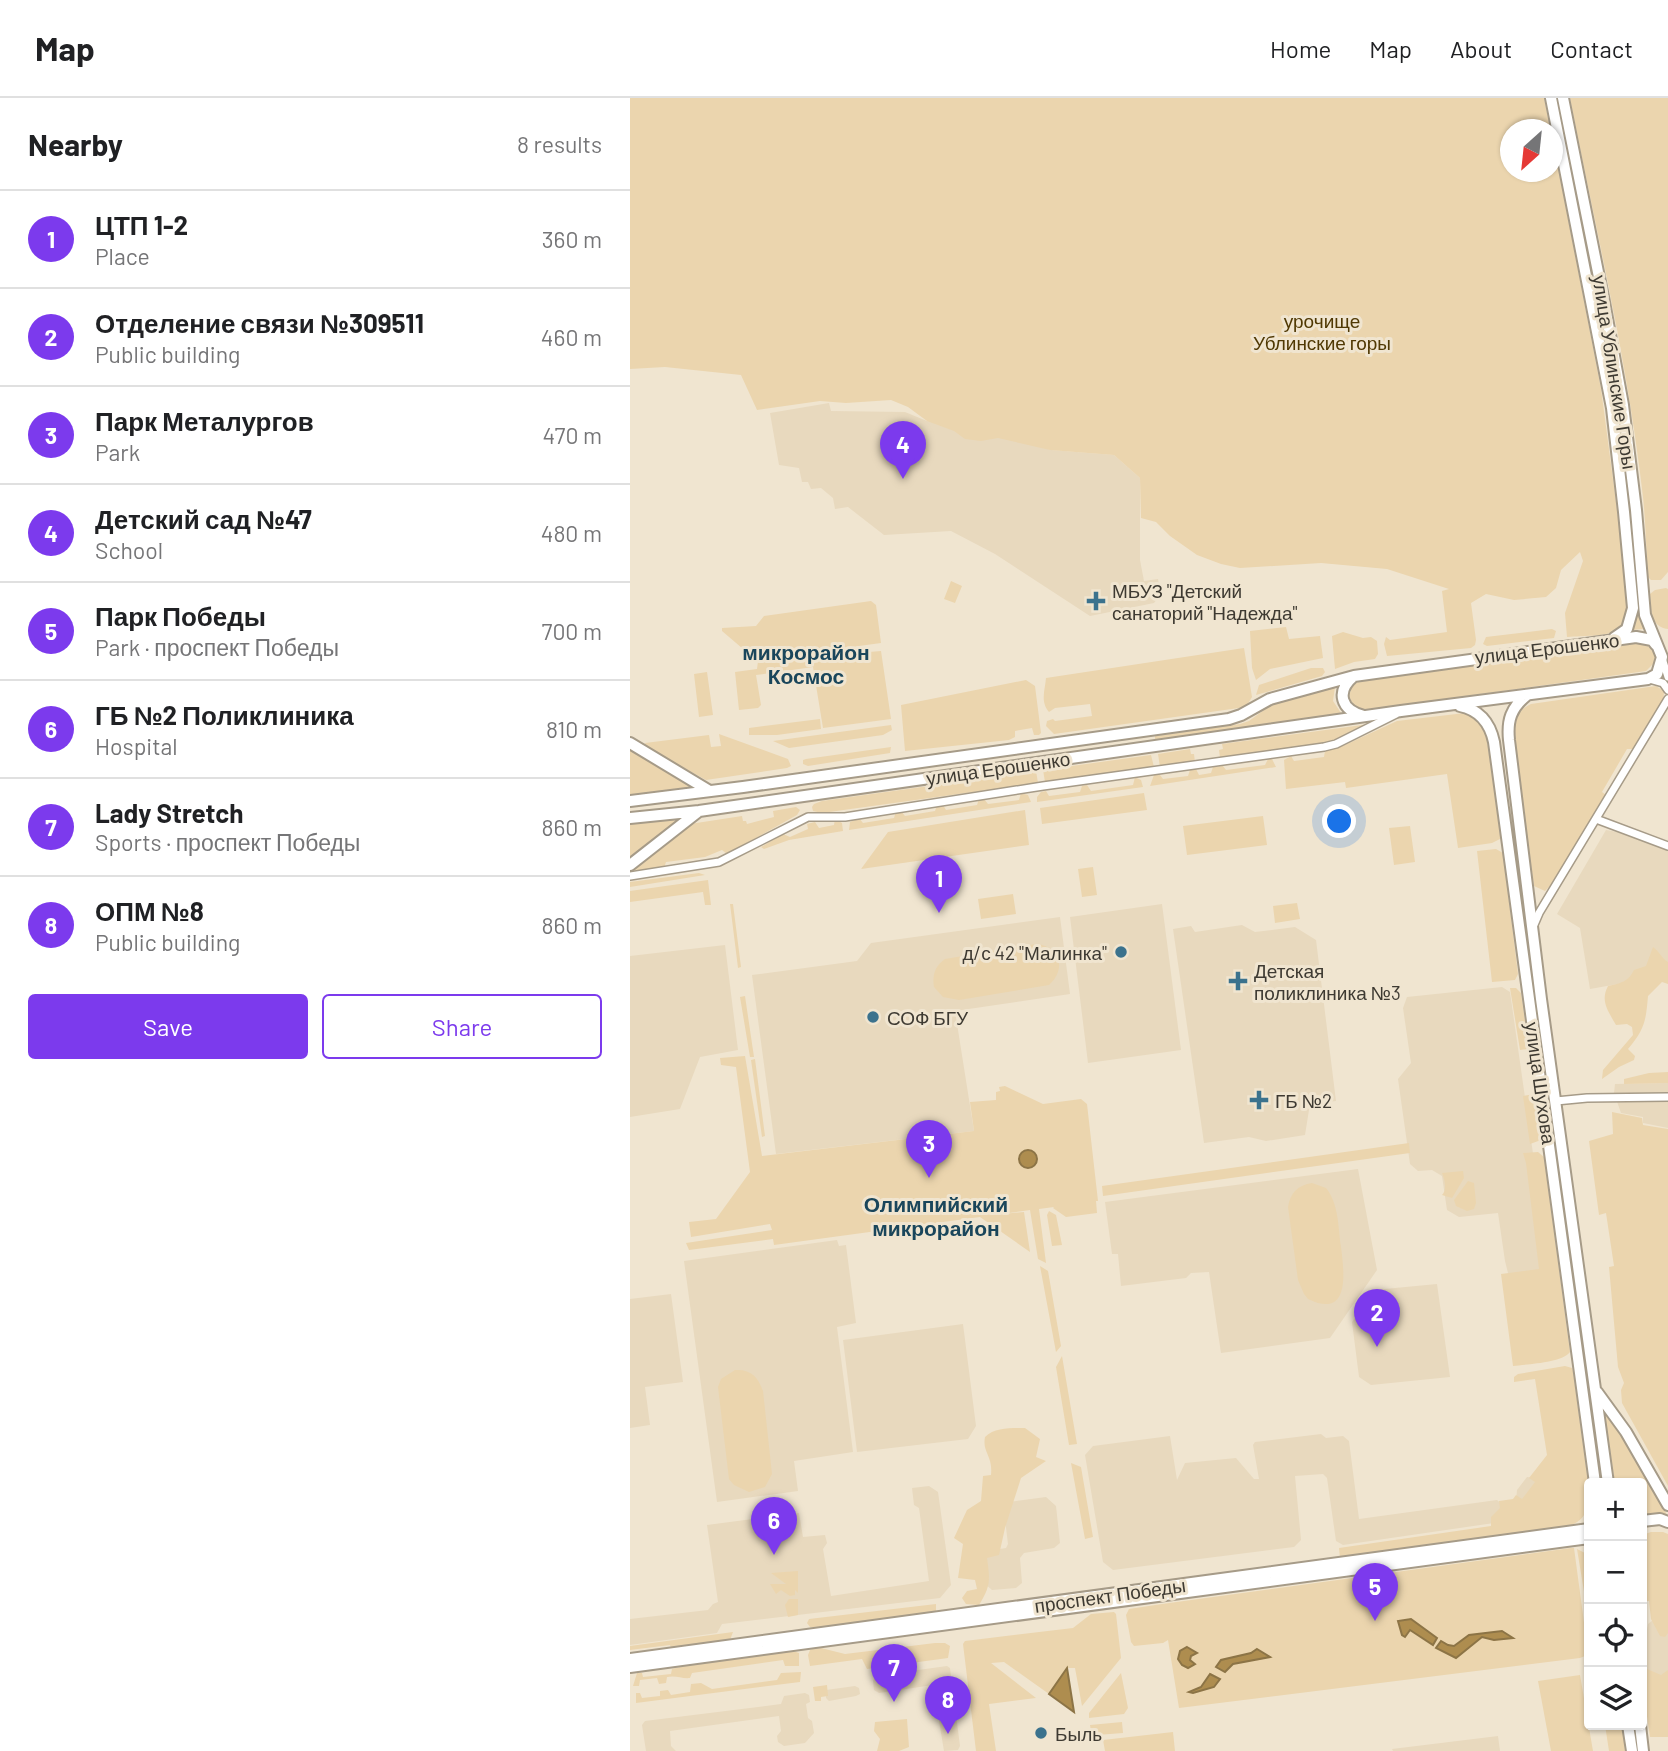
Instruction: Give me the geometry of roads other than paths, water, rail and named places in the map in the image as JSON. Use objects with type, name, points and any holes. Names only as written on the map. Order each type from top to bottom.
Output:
[{"type":"main road","name":"улица Ублинские Горы","points":[[1551,98],[1612,408],[1624,512],[1633,608],[1627,629],[1612,640]]},
{"type":"main road","name":"улица Ублинские Горы","points":[[1563,98],[1623,405],[1646,615],[1660,652]]},
{"type":"main road","name":"улица Ерошенко","points":[[630,801],[1229,719],[1270,699],[1354,676],[1644,637],[1651,640],[1660,652]]},
{"type":"main road","points":[[1648,679],[1657,674],[1660,652]]},
{"type":"main road","points":[[1354,676],[1344,687],[1342,701],[1354,714],[1365,716]]},
{"type":"main road","name":"улица Ерошенко","points":[[630,818],[705,810],[1365,716],[1648,679]]},
{"type":"main road","name":"улица Шухова","points":[[1527,695],[1510,713],[1508,727],[1607,1478]]},
{"type":"main road","name":"улица Шухова","points":[[1454,705],[1467,707],[1481,716],[1489,724],[1493,734],[1594,1478]]},
{"type":"main road","points":[[630,743],[708,790],[705,810],[630,865]]},
{"type":"main road","points":[[1543,1103],[1556,1101]]},
{"type":"main road","points":[[1549,1146],[1562,1145]]},
{"type":"main road","points":[[1579,1360],[1592,1359]]},
{"type":"main road","points":[[1583,1387],[1595,1388],[1626,1432],[1668,1505]]},
{"type":"main road","points":[[1647,1520],[1660,1519],[1668,1522]]},
{"type":"main road","points":[[1647,1528],[1668,1528]]},
{"type":"main road","name":"проспект Победы","points":[[630,1659],[1584,1530]]},
{"type":"main road","name":"проспект Победы","points":[[630,1667],[1584,1539]]},
{"type":"main road","points":[[1630,1730],[1632,1751]]},
{"type":"main road","points":[[1641,1730],[1643,1751]]},
{"type":"street","points":[[1660,652],[1668,676]]},
{"type":"street","name":"улица Ерошенко","points":[[1648,679],[1668,676]]},
{"type":"street","points":[[1648,679],[1663,683],[1668,690]]},
{"type":"street","points":[[1533,928],[1539,913],[1668,698]]},
{"type":"street","name":"улица Ерошенко","points":[[630,876],[719,862],[808,817],[845,817],[1043,786],[1325,747],[1366,730],[1401,711]]},
{"type":"street","points":[[1596,819],[1668,846]]},
{"type":"street","points":[[1556,1101],[1668,1097]]},
{"type":"place","name":"Детский сад №47","points":[[903,479]]},
{"type":"place","name":"МБУЗ \"Детский санаторий \"Надежда\"","points":[[1096,601]]},
{"type":"place","name":"ЦТП 1-2","points":[[939,913]]},
{"type":"place","name":"д/с 42 \"Малинка\"","points":[[1121,952]]},
{"type":"place","name":"Детская поликлиника №3","points":[[1238,981]]},
{"type":"place","name":"СОФ БГУ","points":[[873,1017]]},
{"type":"place","name":"ГБ №2","points":[[1259,1100]]},
{"type":"place","name":"Парк Металургов","points":[[929,1178]]},
{"type":"place","name":"Отделение связи №309511","points":[[1377,1347]]},
{"type":"place","name":"ГБ №2 Поликлиника","points":[[774,1555]]},
{"type":"place","name":"Парк Победы","points":[[1375,1621]]},
{"type":"place","name":"Lady Stretch","points":[[894,1702]]},
{"type":"place","name":"Быль","points":[[1041,1733]]},
{"type":"place","name":"ОПМ №8","points":[[948,1734]]},
{"type":"district","name":"микрорайон Космос","points":[[806,663]]},
{"type":"district","name":"Олимпийский микрорайон","points":[[936,1215]]},
{"type":"park label","name":"урочище Ублинские горы","points":[[1322,331]]}]
